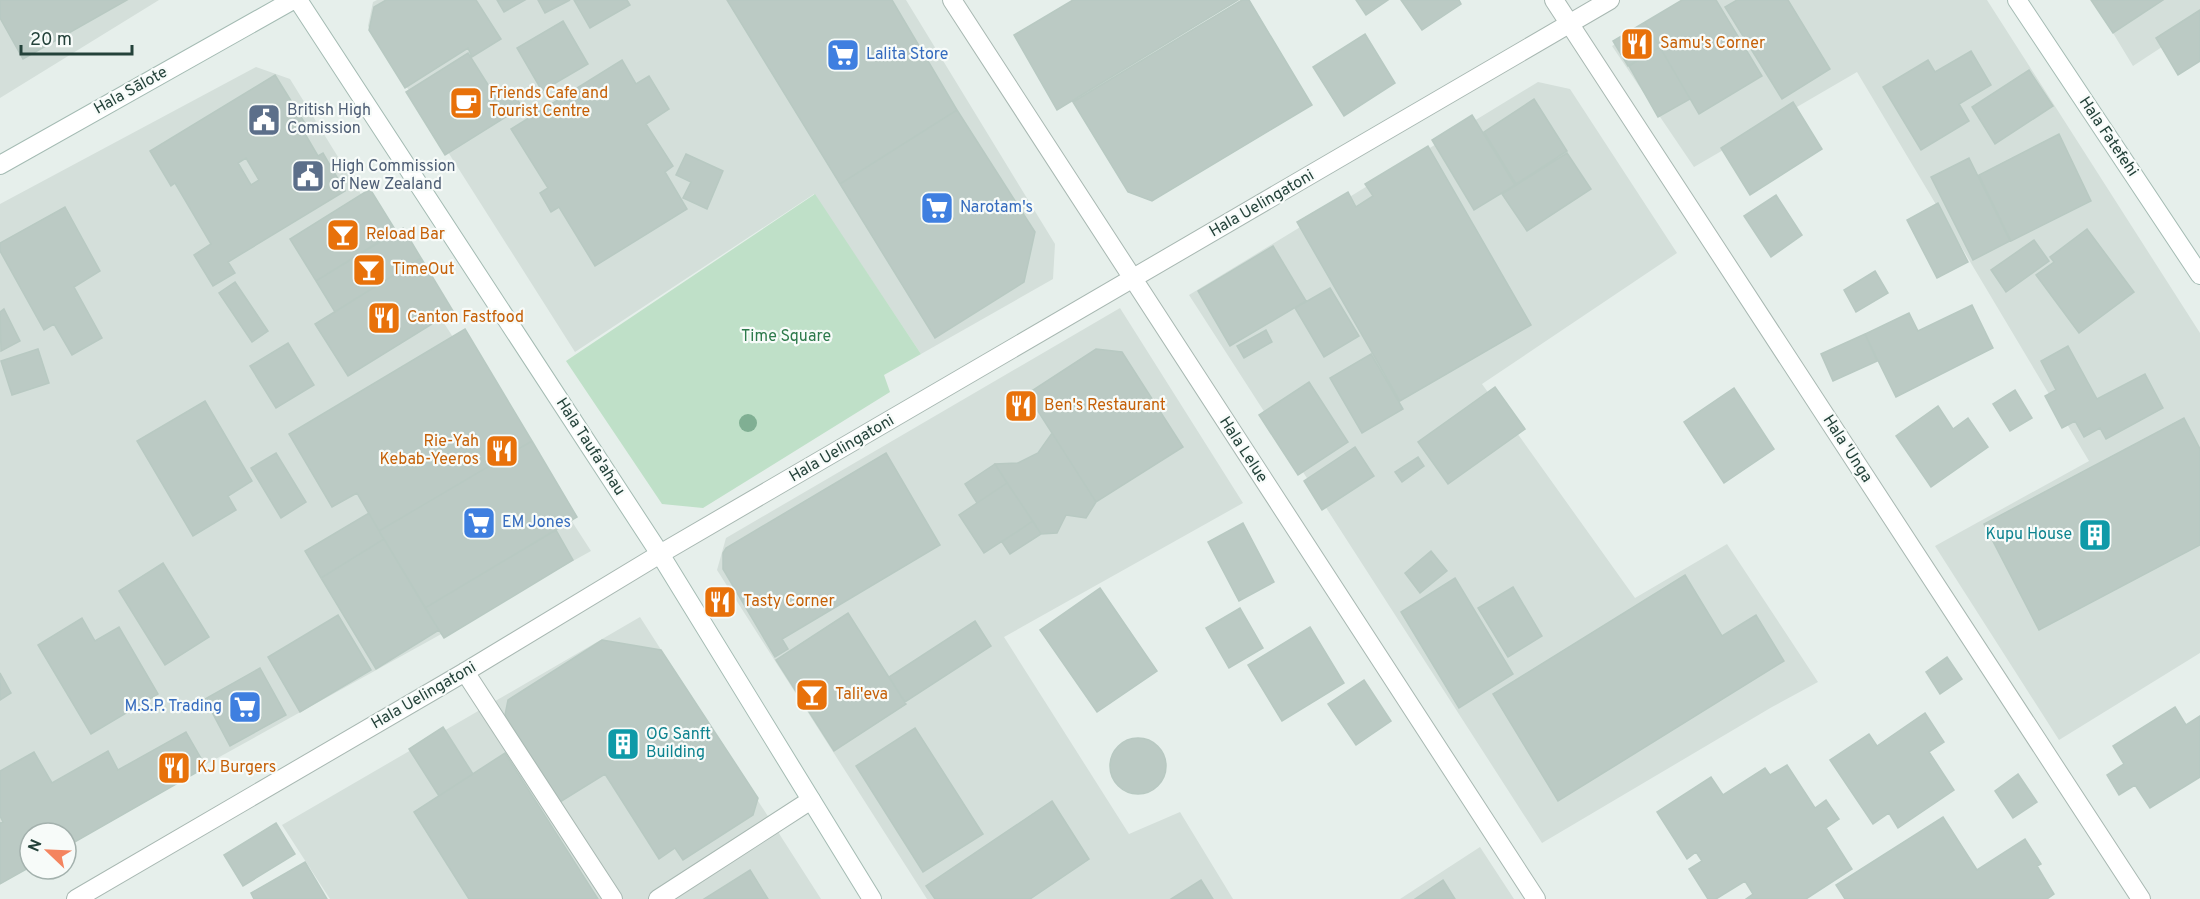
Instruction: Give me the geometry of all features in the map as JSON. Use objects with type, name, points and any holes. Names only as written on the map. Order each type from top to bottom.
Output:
[{"type":"street","name":"Hala Sālote","points":[[0,165],[294,0]]},
{"type":"street","name":"Hala Taufa'ahau","points":[[298,0],[660,554],[872,899]]},
{"type":"street","name":"Hala Lelue","points":[[952,0],[1536,899]]},
{"type":"street","name":"Hala 'Unga","points":[[1554,0],[2141,899]]},
{"type":"street","name":"Hala Uelingatoni","points":[[76,899],[465,672],[660,554],[1610,0]]},
{"type":"street","name":"Hala Fatefehi","points":[[2017,0],[2200,275]]},
{"type":"street","points":[[465,672],[613,899]]},
{"type":"street","points":[[658,899],[811,800]]},
{"type":"shaded area","points":[[0,0],[159,0],[0,98]]},
{"type":"shaded area","points":[[377,0],[906,0],[1055,244],[1053,279],[921,354],[814,194],[575,352],[368,26],[373,2]]},
{"type":"shaded area","points":[[1690,0],[1987,0],[2200,333],[2200,653],[2059,740],[1935,546],[2089,461],[1857,72],[1694,167],[1612,46]]},
{"type":"shaded area","points":[[2093,0],[2200,0],[2200,22],[2133,66]]},
{"type":"shaded area","points":[[256,67],[290,79],[362,196],[591,551],[78,835],[78,821],[18,821],[18,851],[0,879],[0,204]]},
{"type":"shaded area","points":[[1538,82],[1570,89],[1677,253],[1482,384],[1635,598],[1727,544],[1818,682],[1542,843],[1189,295]]},
{"type":"shaded area","points":[[1120,308],[1243,503],[1004,637],[1129,834],[1180,812],[1233,899],[927,899],[717,570],[726,538]]},
{"type":"shaded area","points":[[640,617],[821,899],[330,899],[282,825]]},
{"type":"shaded area","points":[[1480,847],[1514,899],[1400,899]]},
{"type":"green space","name":"Time Square","points":[[815,194],[921,354],[884,375],[890,392],[703,508],[662,504],[566,361]]},
{"type":"building","points":[[0,0],[127,0],[23,59],[0,18]]},
{"type":"building","points":[[386,0],[476,0],[501,39],[472,57],[468,48],[405,88],[369,30],[374,7]]},
{"type":"building","points":[[497,0],[525,0],[504,12]]},
{"type":"building","points":[[538,0],[570,0],[545,13]]},
{"type":"building","points":[[574,0],[627,0],[630,5],[590,28]]},
{"type":"building","name":"Lalita Store","points":[[727,0],[892,0],[957,110],[840,184]]},
{"type":"building","points":[[1073,0],[1238,0],[1057,110],[1014,35]]},
{"type":"building","points":[[1242,0],[1249,0],[1312,105],[1152,201],[1128,192],[1073,102]]},
{"type":"building","points":[[1356,0],[1388,0],[1366,15]]},
{"type":"building","points":[[1401,0],[1459,0],[1461,4],[1422,30]]},
{"type":"building","points":[[1682,0],[1716,0],[1762,76],[1699,114],[1645,22]]},
{"type":"building","points":[[1737,0],[1788,0],[1830,69],[1782,99],[1725,7]]},
{"type":"building","points":[[2091,0],[2163,0],[2113,33]]},
{"type":"building","points":[[2200,10],[2200,61],[2178,75],[2156,38]]},
{"type":"building","points":[[563,21],[588,64],[542,91],[517,48]]},
{"type":"building","name":"Samu's Corner","points":[[1645,22],[1660,47],[1628,66],[1613,41]]},
{"type":"building","points":[[1365,34],[1395,83],[1344,116],[1313,67]]},
{"type":"building","points":[[1660,47],[1690,99],[1658,117],[1629,66]]},
{"type":"building","points":[[1971,51],[1991,85],[1959,104],[1969,121],[1921,150],[1883,87],[1928,60],[1935,72]]},
{"type":"building","name":"Friends Cafe and Tourist Centre","points":[[468,53],[497,99],[512,90],[522,107],[445,155],[406,92]]},
{"type":"building","points":[[622,60],[636,84],[649,76],[669,109],[646,124],[673,166],[665,172],[687,209],[595,266],[559,207],[551,212],[540,193],[548,188],[511,129]]},
{"type":"building","points":[[2029,70],[2053,106],[1995,144],[1972,107]]},
{"type":"building","points":[[275,75],[306,125],[301,127],[318,156],[323,153],[345,191],[228,262],[235,273],[213,286],[194,255],[211,244],[175,183],[171,186],[150,151]],"holes":[[[246,158],[259,180],[251,185],[238,163]]]},
{"type":"building","points":[[1534,99],[1567,151],[1516,184],[1484,132]]},
{"type":"building","points":[[1793,102],[1822,149],[1750,195],[1721,148]]},
{"type":"building","name":"Narotam's","points":[[957,110],[1035,232],[1024,282],[935,338],[840,184]]},
{"type":"building","points":[[1472,115],[1515,185],[1474,210],[1432,140]]},
{"type":"building","points":[[2059,134],[2091,201],[2011,241],[1979,175]]},
{"type":"building","points":[[1428,146],[1531,325],[1400,401],[1297,222],[1348,192],[1356,207],[1373,196],[1365,184]]},
{"type":"building","points":[[1567,153],[1591,189],[1527,231],[1502,194]]},
{"type":"building","points":[[686,154],[723,171],[707,209],[683,198],[691,182],[676,175]]},
{"type":"building","points":[[1969,158],[2010,241],[1973,260],[1931,177]]},
{"type":"building","name":"Reload Bar","points":[[370,189],[396,231],[316,281],[290,239]]},
{"type":"building","points":[[1776,195],[1802,235],[1771,257],[1744,216]]},
{"type":"building","points":[[1938,203],[1968,262],[1937,278],[1907,220]]},
{"type":"building","points":[[65,207],[100,271],[74,287],[102,338],[72,355],[54,324],[44,330],[0,251],[0,243]]},
{"type":"building","name":"TimeOut","points":[[403,228],[421,258],[335,312],[316,281]]},
{"type":"building","points":[[2087,229],[2134,292],[2079,333],[2036,275],[2054,262],[2050,257]]},
{"type":"building","points":[[2034,240],[2049,261],[2006,292],[1991,270]]},
{"type":"building","points":[[1273,246],[1306,301],[1230,346],[1198,291]]},
{"type":"building","name":"Canton Fastfood","points":[[421,258],[453,311],[348,376],[315,324]]},
{"type":"building","points":[[1875,271],[1888,293],[1856,312],[1844,290]]},
{"type":"building","points":[[235,282],[268,331],[252,342],[219,293]]},
{"type":"building","points":[[1330,288],[1359,336],[1324,357],[1295,308]]},
{"type":"building","points":[[1972,305],[1993,348],[1896,397],[1865,334],[1909,313],[1918,331]]},
{"type":"building","points":[[4,309],[20,341],[1,351],[0,312]]},
{"type":"building","points":[[465,329],[532,441],[379,531],[357,493],[332,507],[289,434]]},
{"type":"building","points":[[1266,330],[1272,342],[1244,358],[1237,346]]},
{"type":"building","points":[[1865,334],[1877,361],[1833,381],[1821,354]]},
{"type":"building","points":[[288,343],[314,385],[276,408],[250,366]]},
{"type":"building","points":[[2068,346],[2097,399],[2145,374],[2163,408],[2106,439],[2100,428],[2084,437],[2075,421],[2062,428],[2045,396],[2056,390],[2041,361]]},
{"type":"building","points":[[38,349],[49,383],[12,395],[1,361]]},
{"type":"building","points":[[1096,349],[1122,352],[1183,447],[1096,502],[1027,394]]},
{"type":"building","points":[[1371,354],[1403,409],[1362,433],[1330,378]]},
{"type":"building","points":[[1309,382],[1348,442],[1298,475],[1259,415]]},
{"type":"building","points":[[1495,387],[1525,429],[1448,484],[1418,442]]},
{"type":"building","points":[[1734,388],[1774,449],[1724,483],[1684,422]]},
{"type":"building","points":[[2015,390],[2032,418],[2010,431],[1993,404]]},
{"type":"building","points":[[205,401],[252,481],[228,496],[236,510],[193,536],[137,441]]},
{"type":"building","points":[[1938,406],[1953,429],[1968,418],[1988,447],[1931,487],[1896,436]]},
{"type":"building","name":"Kupu House","points":[[2184,418],[2200,449],[2200,545],[2039,630],[1984,524]]},
{"type":"building","points":[[1052,433],[1096,502],[1086,518],[1066,515],[1057,533],[1041,534],[995,464],[1018,463],[1038,453]]},
{"type":"building","name":"EM Jones","points":[[532,441],[577,517],[425,608],[379,531]]},
{"type":"building","points":[[1355,447],[1374,476],[1322,510],[1304,481]]},
{"type":"building","points":[[276,453],[306,502],[281,518],[251,468]]},
{"type":"building","points":[[886,453],[940,545],[782,639],[788,649],[775,657],[723,569],[723,553],[726,548]]},
{"type":"building","points":[[1418,457],[1424,466],[1402,482],[1395,472]]},
{"type":"building","points":[[995,464],[1007,483],[977,503],[965,484]]},
{"type":"building","points":[[1007,483],[1033,521],[984,553],[959,515]]},
{"type":"building","points":[[369,513],[384,539],[321,578],[305,551]]},
{"type":"building","points":[[1033,521],[1041,534],[1010,554],[1002,542]]},
{"type":"building","points":[[1243,523],[1274,582],[1239,601],[1208,542]]},
{"type":"building","points":[[556,530],[573,560],[444,638],[425,608]]},
{"type":"building","points":[[384,539],[439,630],[376,669],[321,578]]},
{"type":"building","points":[[1431,551],[1447,571],[1420,593],[1405,573]]},
{"type":"building","points":[[163,563],[209,637],[165,665],[119,591]]},
{"type":"building","points":[[1685,575],[1722,636],[1756,615],[1784,661],[1558,801],[1493,694]]},
{"type":"building","points":[[1455,578],[1513,674],[1459,708],[1401,612]]},
{"type":"building","points":[[1513,587],[1542,636],[1508,657],[1478,608]]},
{"type":"building","points":[[1100,588],[1157,671],[1097,712],[1040,630]]},
{"type":"building","points":[[1240,608],[1263,648],[1229,668],[1206,628]]},
{"type":"building","points":[[848,613],[906,704],[834,751],[776,660]]},
{"type":"building","points":[[338,615],[371,670],[300,712],[268,657]]},
{"type":"building","points":[[82,618],[95,641],[119,627],[158,694],[91,734],[38,645]]},
{"type":"building","points":[[975,621],[991,646],[905,702],[889,677]]},
{"type":"building","points":[[1310,627],[1344,683],[1282,721],[1248,665]]},
{"type":"building","name":"OG Sanft Building","points":[[602,640],[661,650],[758,798],[753,815],[683,860],[675,848],[659,859],[605,774],[560,802],[505,715],[508,700]]},
{"type":"building","points":[[1947,657],[1962,679],[1940,694],[1926,672]]},
{"type":"building","name":"M.S.P. Trading","points":[[260,668],[286,715],[230,746],[205,699]]},
{"type":"building","points":[[0,673],[11,693],[0,700]]},
{"type":"building","points":[[1364,680],[1391,721],[1356,745],[1328,704]]},
{"type":"building","points":[[2175,707],[2186,725],[2200,716],[2200,777],[2150,808],[2135,785],[2119,795],[2107,775],[2124,764],[2113,746]]},
{"type":"building","points":[[1925,713],[1944,742],[1929,752],[1954,790],[1898,828],[1889,813],[1873,824],[1830,760],[1869,734],[1877,746]]},
{"type":"building","points":[[443,727],[473,774],[439,796],[409,749]]},
{"type":"building","points":[[915,728],[983,834],[923,872],[856,766]]},
{"type":"building","points":[[186,732],[206,767],[78,840],[78,821],[18,821],[18,874],[0,884],[0,823],[3,822],[0,816],[0,771],[34,752],[52,783],[108,751],[118,770]]},
{"type":"building","points":[[1138,738],[1149,740],[1158,746],[1164,755],[1166,766],[1164,777],[1158,786],[1149,792],[1138,794],[1127,792],[1118,786],[1112,777],[1110,766],[1112,755],[1118,746],[1127,740]]},
{"type":"building","points":[[505,753],[598,899],[469,899],[414,812]]},
{"type":"building","points":[[1787,765],[1815,808],[1826,800],[1839,819],[1826,828],[1852,869],[1806,899],[1746,899],[1753,894],[1745,881],[1716,899],[1708,899],[1689,869],[1702,861],[1696,852],[1687,859],[1657,812],[1711,777],[1723,795],[1765,768],[1770,775]]},
{"type":"building","points":[[2018,774],[2037,802],[2013,818],[1995,791]]},
{"type":"building","points":[[1052,801],[1089,859],[1030,899],[935,899],[926,886]]},
{"type":"building","points":[[1943,817],[1977,870],[2025,839],[2041,864],[2037,866],[2054,894],[2047,899],[1845,899],[1836,885]]},
{"type":"building","points":[[276,823],[295,854],[243,886],[224,855]]},
{"type":"building","points":[[305,862],[327,899],[254,899],[251,893]]},
{"type":"building","points":[[750,870],[768,899],[704,899]]},
{"type":"building","points":[[1201,880],[1213,899],[1171,899]]},
{"type":"building","points":[[1443,880],[1455,899],[1415,899]]},
{"type":"place","name":"Samu's Corner","points":[[1637,44]]},
{"type":"place","name":"Lalita Store","points":[[843,55]]},
{"type":"place","name":"Friends Cafe and Tourist Centre","points":[[466,103]]},
{"type":"place","name":"British High Comission","points":[[264,120]]},
{"type":"place","name":"High Commission of New Zealand","points":[[308,176]]},
{"type":"place","name":"Narotam's","points":[[937,208]]},
{"type":"place","name":"Reload Bar","points":[[343,235]]},
{"type":"place","name":"TimeOut","points":[[369,270]]},
{"type":"place","name":"Canton Fastfood","points":[[384,318]]},
{"type":"place","name":"Ben's Restaurant","points":[[1021,406]]},
{"type":"place","name":"Rie-Yah Kebab-Yeeros","points":[[502,451]]},
{"type":"place","name":"EM Jones","points":[[479,523]]},
{"type":"place","name":"Kupu House","points":[[2095,535]]},
{"type":"place","name":"Tasty Corner","points":[[720,602]]},
{"type":"place","name":"Tali'eva","points":[[812,695]]},
{"type":"place","name":"M.S.P. Trading","points":[[245,707]]},
{"type":"place","name":"OG Sanft Building","points":[[623,744]]},
{"type":"place","name":"KJ Burgers","points":[[174,768]]}]
